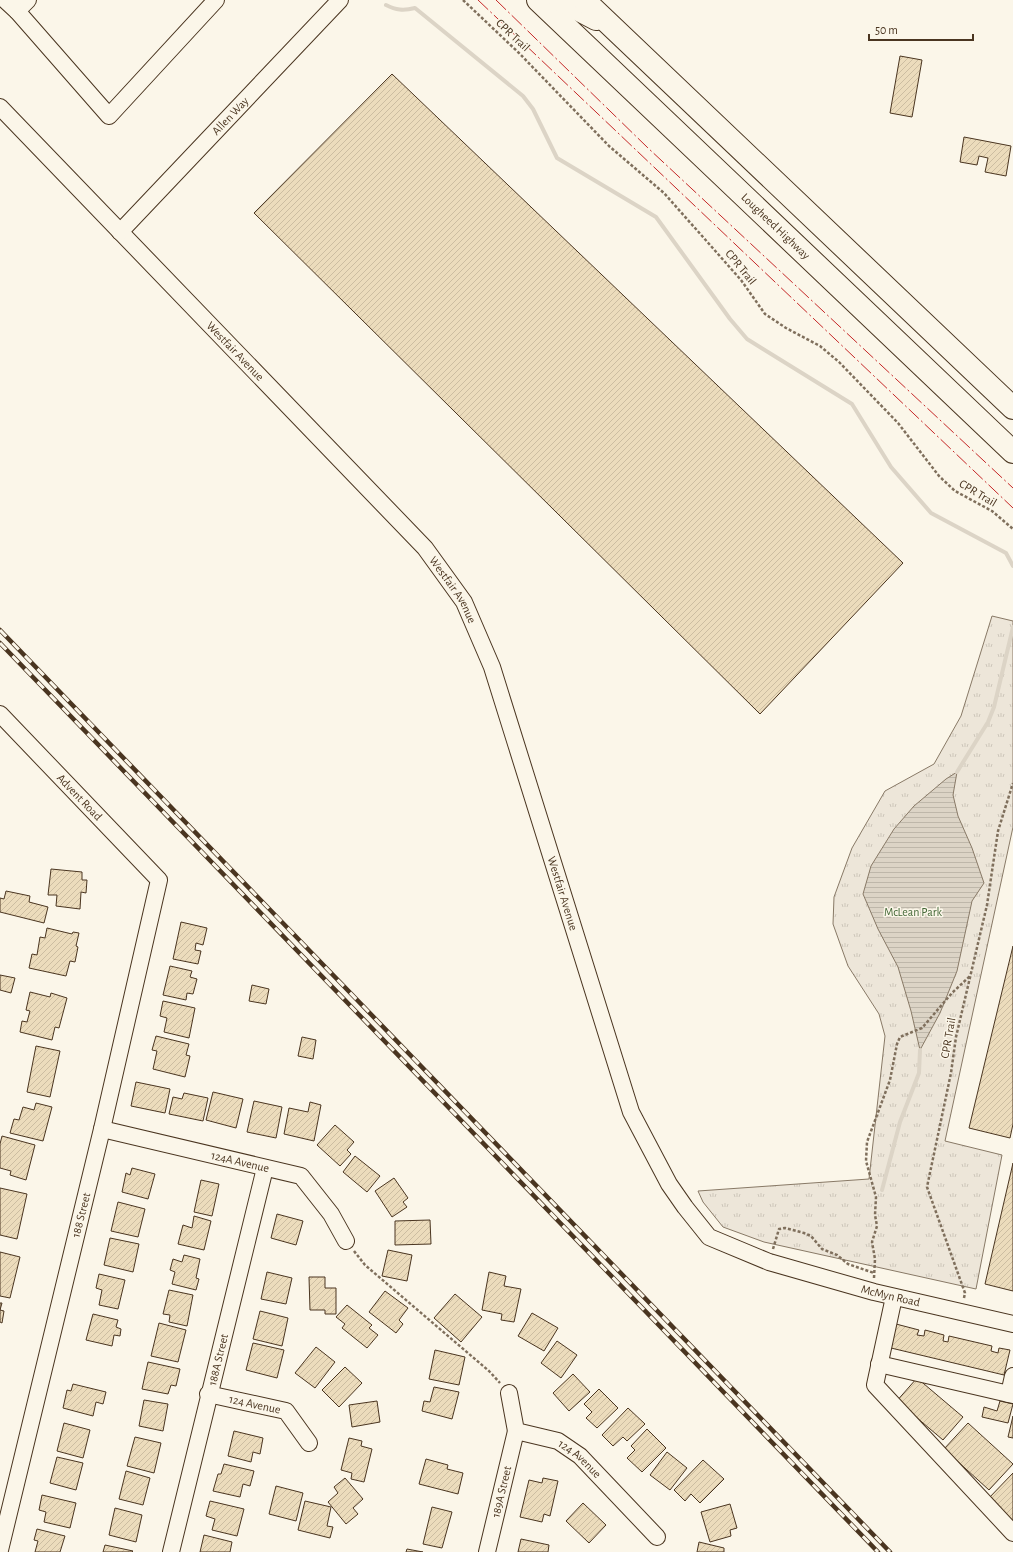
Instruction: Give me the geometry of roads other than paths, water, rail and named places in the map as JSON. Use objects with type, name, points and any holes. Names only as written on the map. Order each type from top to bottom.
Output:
[{"type":"highway","name":"Lougheed Highway","points":[[538,0],[1013,452]]},
{"type":"highway","points":[[560,0],[615,29]]},
{"type":"highway","points":[[584,0],[1013,408]]},
{"type":"street","points":[[5,0],[22,6],[110,116],[216,0]]},
{"type":"street","name":"Allen Way","points":[[120,232],[340,0]]},
{"type":"street","name":"Westfair Avenue","points":[[0,107],[425,548],[464,602],[492,667],[631,1112],[669,1184],[709,1237],[769,1262]]},
{"type":"street","name":"Advent Road","points":[[0,714],[159,880]]},
{"type":"street","name":"188 Street","points":[[0,1550],[102,1128],[159,880]]},
{"type":"street","name":"124A Avenue","points":[[102,1128],[300,1176],[331,1214],[346,1242]]},
{"type":"street","name":"188A Street","points":[[171,1552],[208,1394],[265,1168]]},
{"type":"street","name":"McMyn Road","points":[[769,1262],[874,1292],[1013,1324]]},
{"type":"street","points":[[894,1297],[875,1385],[1013,1534]]},
{"type":"street","points":[[880,1364],[1011,1394],[1013,1376]]},
{"type":"street","points":[[509,1393],[516,1431]]},
{"type":"street","name":"124 Avenue","points":[[208,1394],[286,1411],[309,1443]]},
{"type":"street","name":"124 Avenue","points":[[516,1431],[558,1441],[580,1456],[657,1537]]},
{"type":"street","name":"189A Street","points":[[486,1552],[516,1431]]},
{"type":"waterway","points":[[386,5],[400,10],[415,8],[523,96],[533,109],[557,158],[656,217],[730,319],[747,339],[852,404],[891,467],[931,513],[1006,553],[1013,566]]},
{"type":"waterway","points":[[957,772],[988,722],[994,707],[1013,627]]},
{"type":"waterway","points":[[882,1190],[900,1122],[919,1073],[920,1050]]},
{"type":"railway","points":[[0,630],[890,1552]]},
{"type":"railway","points":[[0,643],[878,1552]]},
{"type":"park label","name":"McLean Park","points":[[913,912]]}]
